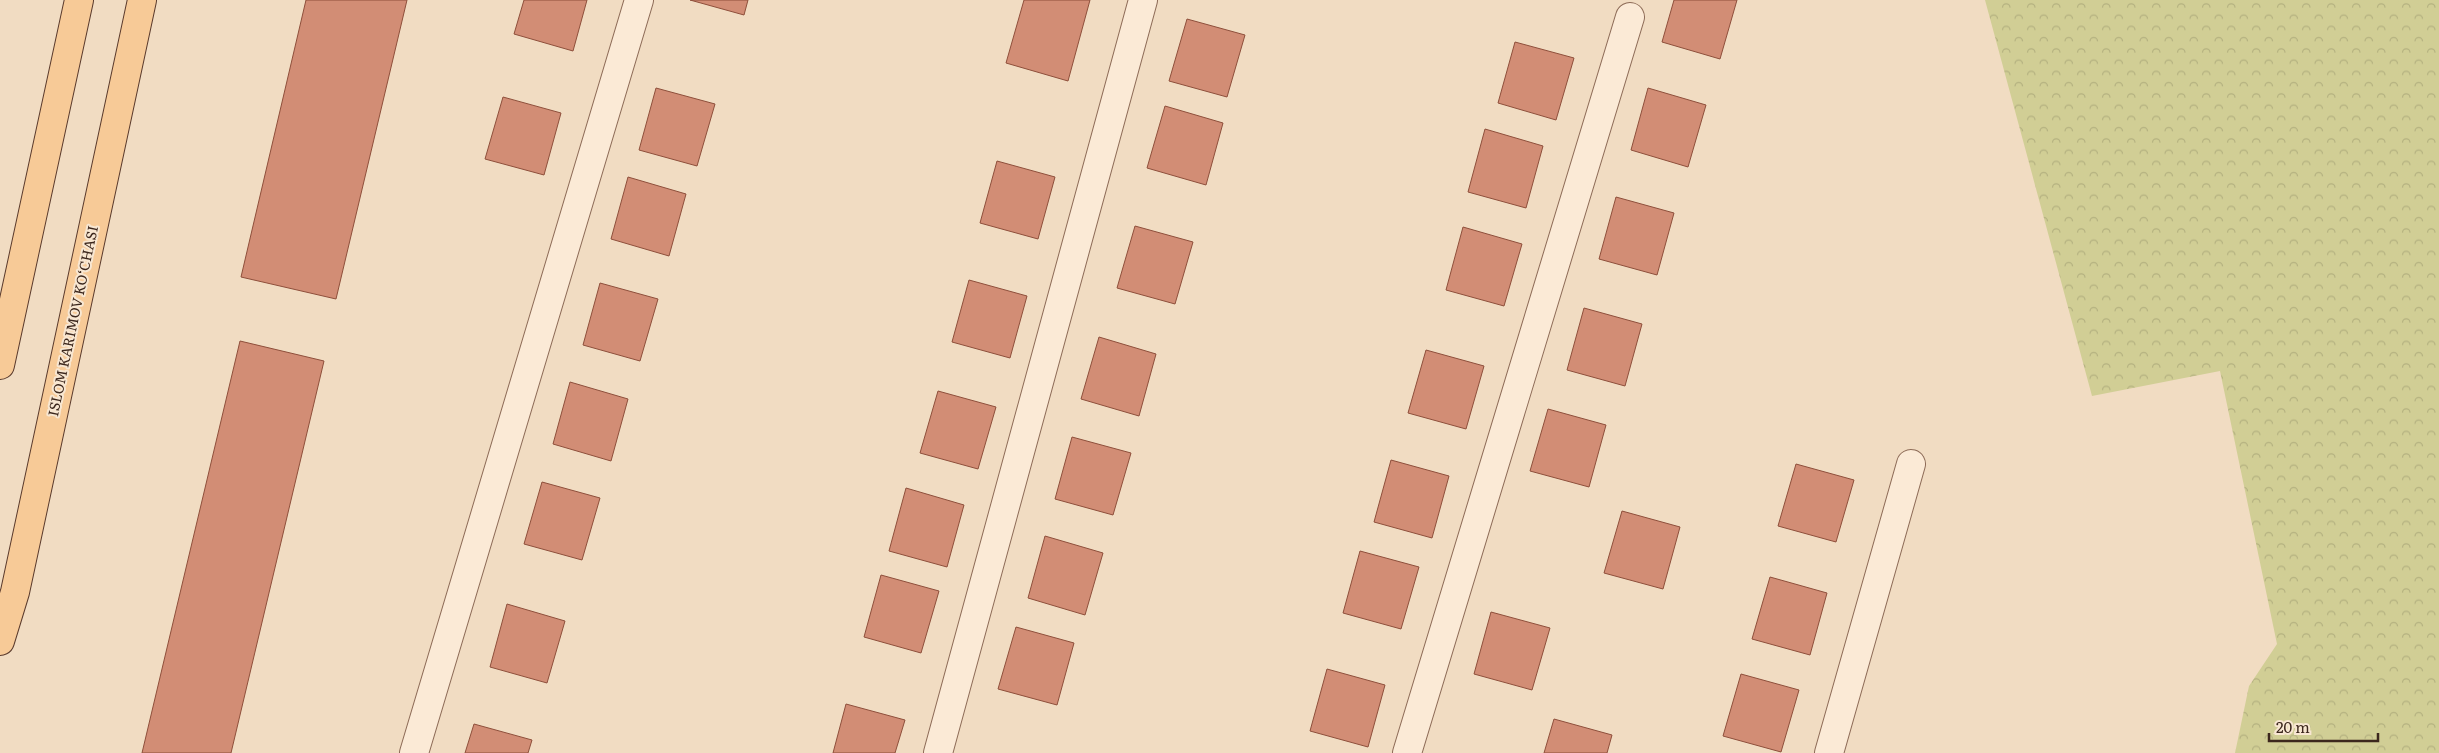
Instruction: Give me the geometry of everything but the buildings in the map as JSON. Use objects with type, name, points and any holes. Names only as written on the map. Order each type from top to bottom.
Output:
[{"type":"main road","points":[[0,366],[78,0]]},
{"type":"main road","name":"ISLOM KARIMOV KO‘CHASI","points":[[0,641],[15,592],[142,0]]},
{"type":"street","points":[[414,753],[639,0]]},
{"type":"street","points":[[938,753],[1143,0]]},
{"type":"street","points":[[1407,753],[1630,18]]},
{"type":"street","points":[[1829,753],[1911,464]]},
{"type":"green space","points":[[1985,0],[2439,0],[2439,753],[2235,753],[2249,686],[2277,644],[2220,371],[2092,396]]}]
